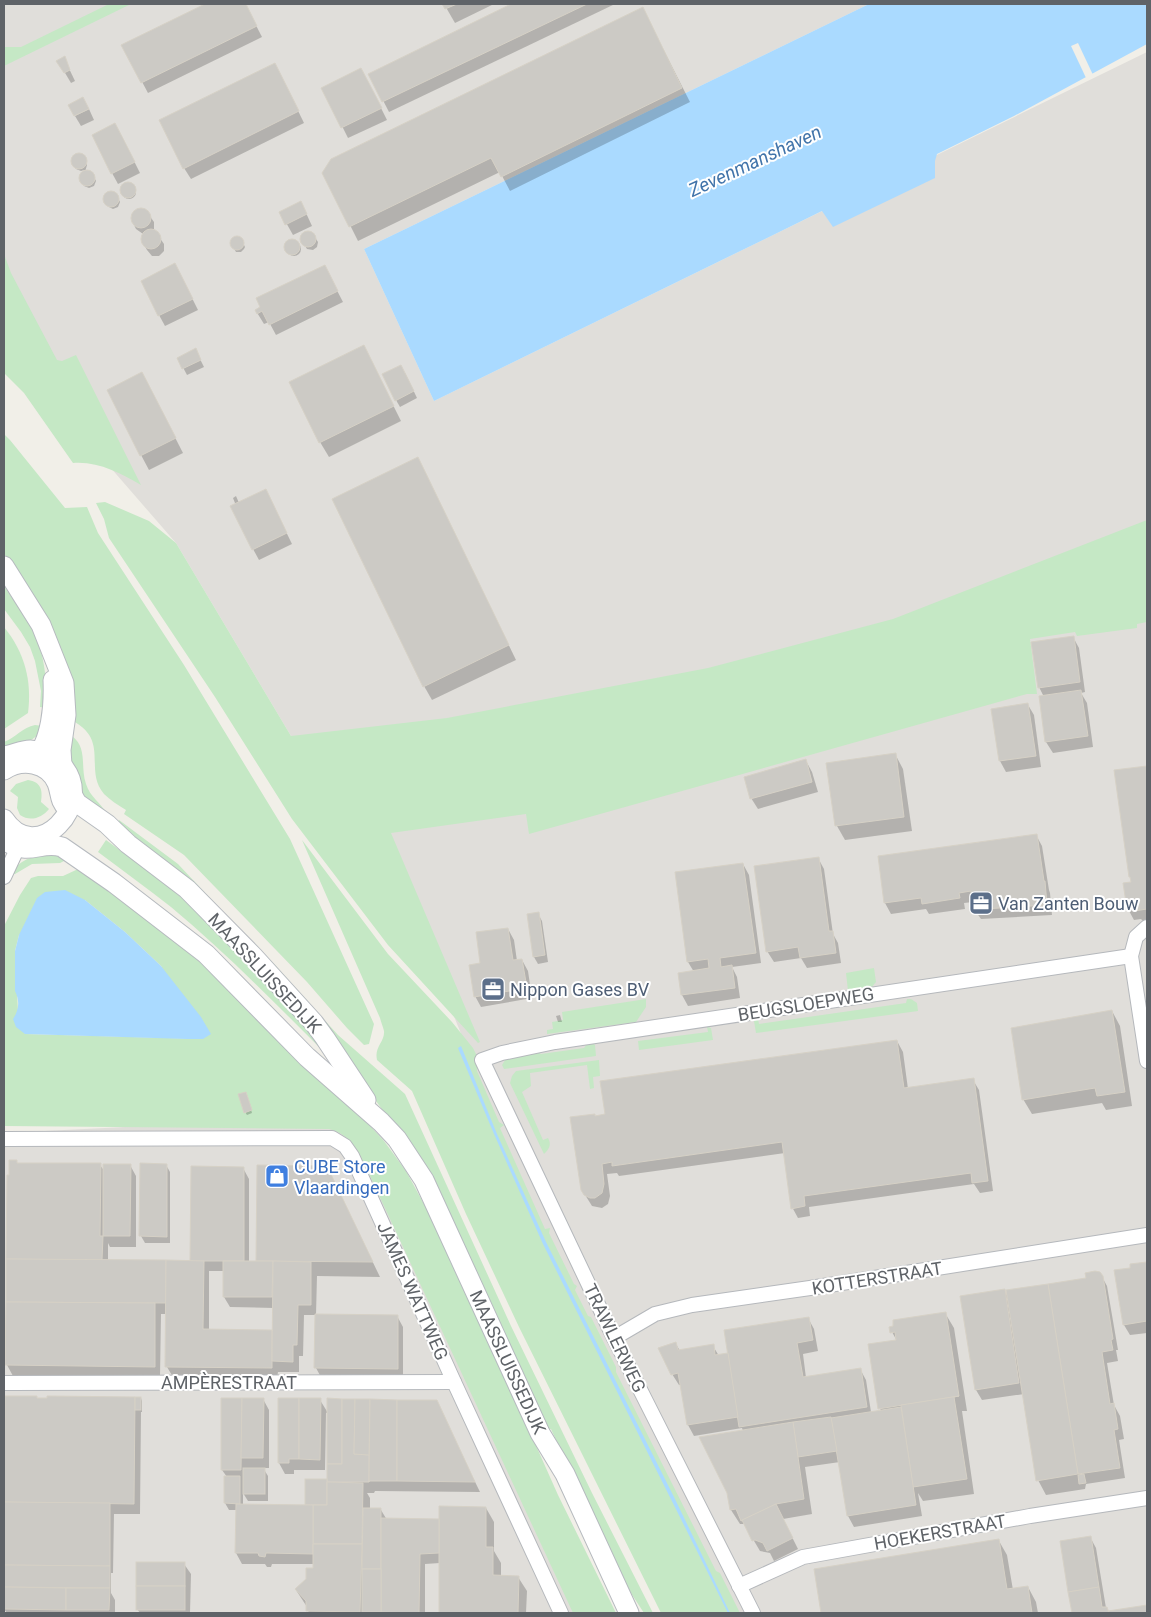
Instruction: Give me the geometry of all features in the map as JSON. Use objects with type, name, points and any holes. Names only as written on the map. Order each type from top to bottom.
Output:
[{"type":"street","points":[[4,566],[41,625],[64,683],[66,715],[61,750],[62,765]]},
{"type":"street","points":[[34,757],[44,746],[52,712],[51,651]]},
{"type":"street","points":[[4,764],[25,750],[52,776],[58,786],[62,802],[71,802]]},
{"type":"street","points":[[16,841],[40,836],[49,839],[60,824],[71,802],[71,782],[62,765],[52,757],[34,757]]},
{"type":"street","name":"MAASSLUISSEDIJK","points":[[71,802],[102,830],[128,844],[187,890],[253,956],[326,1038],[380,1122]]},
{"type":"street","points":[[4,819],[12,829],[16,841],[4,877]]},
{"type":"street","name":"MAASSLUISSEDIJK","points":[[49,839],[62,835],[96,857],[114,883],[206,954],[307,1057],[397,1139],[424,1180],[540,1433],[565,1474],[628,1611]]},
{"type":"street","points":[[1147,927],[1136,937],[1131,956],[1147,1061]]},
{"type":"street","name":"BEUGSLOEPWEG","points":[[482,1060],[502,1052],[555,1042],[1131,956]]},
{"type":"street","name":"TRAWLERWEG","points":[[482,1060],[614,1338],[753,1613]]},
{"type":"street","name":"JAMES WATTWEG","points":[[4,1139],[332,1138],[346,1146],[561,1613]]},
{"type":"street","name":"KOTTERSTRAAT","points":[[614,1338],[655,1314],[692,1305],[1147,1235]]},
{"type":"street","name":"AMPÈRESTRAAT","points":[[4,1383],[454,1382]]},
{"type":"street","name":"HOEKERSTRAAT","points":[[739,1586],[802,1557],[1021,1517],[1147,1498]]},
{"type":"shaded area","points":[[4,4],[869,4],[364,249],[434,401],[1147,52],[1147,1613],[727,1613],[546,1241],[453,1014],[176,543],[4,345]]},
{"type":"shaded area","points":[[324,1117],[361,1140],[580,1613],[4,1613],[4,1133]]},
{"type":"green space","points":[[109,4],[131,4],[4,66],[4,47],[21,47]]},
{"type":"green space","points":[[4,254],[11,273],[57,360],[62,361],[76,355],[141,485],[117,472],[100,466],[73,463],[24,393],[4,373]]},
{"type":"green space","points":[[4,434],[65,508],[87,507],[98,533],[184,665],[290,839],[374,1024],[369,1044],[364,1045],[347,1028],[307,982],[184,855],[124,814],[126,810],[106,796],[98,784],[95,755],[90,736],[83,728],[71,720],[12,568],[4,553]]},
{"type":"green space","points":[[105,502],[149,521],[176,543],[291,736],[447,718],[708,668],[893,619],[1147,520],[1147,622],[1137,624],[1137,628],[1077,636],[1075,632],[1030,639],[1037,694],[1027,694],[529,834],[526,814],[391,833],[480,1042],[478,1043],[388,945],[292,819],[215,697],[109,538],[104,519],[96,503]]},
{"type":"green space","points":[[4,586],[27,620],[39,645],[44,665],[46,708],[40,707],[41,691],[30,647],[4,609]]},
{"type":"green space","points":[[4,627],[22,657],[28,679],[29,701],[28,713],[4,729]]},
{"type":"green space","points":[[35,725],[43,726],[40,732],[32,739],[4,748],[4,742]]},
{"type":"green space","points":[[72,736],[77,741],[82,752],[84,778],[88,789],[107,814],[82,797],[69,763],[67,739]]},
{"type":"green space","points":[[28,780],[40,787],[42,794],[41,802],[49,809],[43,815],[32,819],[20,815],[17,808],[18,797],[10,791],[16,784]]},
{"type":"green space","points":[[119,820],[178,864],[275,965],[338,1035],[405,1094],[511,1326],[653,1613],[644,1613],[621,1578],[551,1429],[545,1431],[407,1144],[371,1094],[221,919],[172,865],[116,825]]},
{"type":"green space","points":[[106,840],[158,878],[205,917],[305,1021],[323,1051],[191,924],[98,852]]},
{"type":"green space","points":[[302,840],[388,954],[452,1022],[473,1048],[478,1058],[477,1071],[499,1122],[504,1125],[500,1128],[545,1229],[550,1228],[549,1233],[574,1284],[577,1286],[575,1290],[588,1316],[591,1317],[616,1367],[616,1372],[716,1571],[720,1573],[740,1613],[661,1613],[519,1327],[466,1214],[412,1091],[377,1060],[377,1051],[384,1035],[380,1018]]},
{"type":"green space","points":[[58,854],[66,860],[60,863],[32,864],[15,874],[11,872],[16,866],[32,857]]},
{"type":"green space","points":[[80,870],[177,937],[354,1108],[384,1141],[406,1171],[431,1217],[477,1313],[558,1495],[616,1613],[573,1613],[364,1163],[346,1137],[329,1129],[4,1126],[4,926],[31,878],[38,876],[63,876]],"holes":[[[85,900],[125,932],[161,966],[203,1039],[25,1034],[18,1012],[15,951],[19,935]]]},
{"type":"green space","points":[[874,968],[876,982],[871,988],[848,991],[846,973]]},
{"type":"green space","points":[[646,999],[646,1007],[636,1022],[547,1034],[547,1030],[553,1029],[552,1022],[563,1020],[562,1012]]},
{"type":"green space","points":[[907,999],[917,1003],[918,1011],[756,1033],[754,1021],[758,1019],[759,1024],[906,1003]]},
{"type":"green space","points":[[707,1027],[711,1028],[713,1040],[639,1050],[638,1041],[708,1032]]},
{"type":"green space","points":[[592,1042],[595,1045],[596,1056],[504,1069],[502,1065],[507,1057],[535,1050],[541,1054],[584,1048],[588,1043]]},
{"type":"green space","points":[[599,1060],[600,1076],[593,1077],[594,1088],[590,1089],[587,1065],[530,1073],[531,1086],[522,1092],[543,1140],[548,1138],[549,1140],[549,1147],[544,1154],[510,1083],[512,1076],[516,1071]]},
{"type":"water","name":"Zevenmanshaven","points":[[869,4],[1147,4],[1147,44],[1014,116],[937,154],[935,178],[833,227],[822,211],[434,401],[364,249]]},
{"type":"water","points":[[65,890],[85,900],[125,932],[161,966],[201,1017],[211,1034],[203,1039],[187,1039],[25,1034],[16,1027],[13,1019],[18,1005],[15,991],[15,951],[19,935],[37,898],[45,892]]},
{"type":"water","points":[[461,1046],[497,1134],[546,1242],[730,1613],[728,1613],[543,1244],[458,1048]]},
{"type":"pier","points":[[1078,43],[1094,77],[1087,80],[1071,46]]},
{"type":"building","points":[[205,4],[246,4],[257,26],[141,83],[121,45]]},
{"type":"building","points":[[442,4],[457,4],[445,9]]},
{"type":"building","points":[[511,4],[587,4],[382,102],[368,74]]},
{"type":"building","points":[[643,7],[682,88],[501,177],[491,158],[349,227],[322,173],[331,159]]},
{"type":"building","points":[[65,56],[70,70],[64,73],[56,61]]},
{"type":"building","points":[[275,63],[299,111],[183,169],[159,120]]},
{"type":"building","points":[[361,68],[382,108],[341,128],[321,88]]},
{"type":"building","points":[[83,97],[89,109],[74,116],[68,105]]},
{"type":"building","points":[[115,123],[135,162],[111,174],[92,135]]},
{"type":"building","points":[[79,153],[87,161],[79,169],[71,161]]},
{"type":"building","points":[[87,170],[95,178],[87,186],[79,178]]},
{"type":"building","points":[[128,182],[136,190],[128,198],[120,190]]},
{"type":"building","points":[[111,191],[119,199],[111,207],[103,199]]},
{"type":"building","points":[[301,201],[307,214],[285,225],[279,212]]},
{"type":"building","points":[[137,208],[145,208],[151,214],[151,222],[145,228],[137,228],[131,222],[131,214]]},
{"type":"building","points":[[147,229],[155,229],[161,235],[161,243],[155,249],[147,249],[141,243],[141,235]]},
{"type":"building","points":[[305,231],[311,231],[316,236],[314,245],[305,247],[300,242],[300,236]]},
{"type":"building","points":[[237,236],[242,238],[244,243],[242,248],[237,250],[232,248],[230,243],[232,238]]},
{"type":"building","points":[[292,239],[300,247],[292,255],[284,247]]},
{"type":"building","points":[[175,263],[193,299],[158,316],[141,281]]},
{"type":"building","points":[[325,265],[338,291],[269,325],[262,311],[257,314],[255,310],[260,307],[256,298]]},
{"type":"building","points":[[364,345],[394,406],[319,443],[289,382]]},
{"type":"building","points":[[196,348],[201,360],[182,369],[177,358]]},
{"type":"building","points":[[401,365],[414,391],[395,401],[382,374]]},
{"type":"building","points":[[142,372],[176,438],[140,456],[107,390]]},
{"type":"building","points":[[418,457],[509,645],[423,687],[332,499]]},
{"type":"building","points":[[266,489],[287,533],[252,550],[230,506]]},
{"type":"building","points":[[1074,636],[1080,682],[1038,688],[1031,642]]},
{"type":"building","points":[[1081,690],[1088,736],[1045,742],[1039,696]]},
{"type":"building","points":[[1028,703],[1036,756],[999,761],[991,709]]},
{"type":"building","points":[[896,753],[904,817],[835,826],[826,763]]},
{"type":"building","points":[[806,759],[812,782],[750,799],[744,777]]},
{"type":"building","points":[[1147,766],[1147,909],[1134,911],[1135,908],[1127,909],[1123,883],[1131,882],[1114,770]]},
{"type":"building","points":[[1037,834],[1047,905],[984,908],[974,909],[974,912],[971,891],[959,893],[960,898],[922,904],[921,898],[884,903],[878,856]]},
{"type":"building","points":[[819,857],[829,931],[833,931],[836,953],[800,958],[798,947],[766,952],[754,866]]},
{"type":"building","points":[[743,863],[756,953],[720,958],[721,967],[732,965],[735,988],[681,995],[678,973],[709,968],[708,959],[687,962],[675,872]]},
{"type":"building","points":[[539,912],[545,955],[533,957],[527,914]]},
{"type":"building","points":[[508,928],[513,960],[522,959],[527,988],[474,997],[469,965],[480,963],[476,932]]},
{"type":"building","points":[[1112,1010],[1125,1092],[1097,1096],[1095,1088],[1022,1100],[1011,1028]]},
{"type":"building","points":[[897,1040],[904,1088],[974,1078],[988,1181],[972,1183],[971,1173],[804,1196],[805,1206],[791,1209],[782,1142],[612,1166],[612,1162],[602,1164],[604,1184],[602,1193],[595,1198],[590,1198],[584,1195],[581,1190],[570,1117],[605,1114],[600,1081]]},
{"type":"building","points":[[246,1092],[252,1110],[244,1113],[238,1094]]},
{"type":"building","points":[[9,1160],[17,1160],[17,1163],[101,1163],[100,1236],[103,1236],[102,1260],[6,1259],[7,1175],[9,1175]]},
{"type":"building","points":[[140,1163],[167,1164],[167,1237],[139,1236]]},
{"type":"building","points":[[103,1164],[131,1164],[130,1236],[103,1236]]},
{"type":"building","points":[[257,1165],[327,1166],[373,1262],[256,1261]]},
{"type":"building","points":[[191,1166],[244,1167],[244,1261],[190,1261]]},
{"type":"building","points":[[6,1259],[166,1260],[166,1303],[6,1302]]},
{"type":"building","points":[[166,1260],[204,1261],[203,1329],[272,1330],[272,1368],[165,1367]]},
{"type":"building","points":[[223,1261],[273,1261],[272,1297],[223,1297]]},
{"type":"building","points":[[273,1261],[311,1262],[311,1305],[298,1305],[297,1345],[293,1345],[293,1362],[272,1361]]},
{"type":"building","points":[[1147,1262],[1147,1321],[1123,1325],[1114,1270],[1130,1268],[1130,1264]]},
{"type":"building","points":[[1100,1272],[1103,1276],[1113,1339],[1111,1340],[1113,1350],[1102,1352],[1110,1404],[1114,1403],[1118,1429],[1114,1430],[1120,1468],[1078,1474],[1048,1284],[1086,1278],[1085,1273]]},
{"type":"building","points":[[1048,1284],[1078,1474],[1036,1481],[1006,1290]]},
{"type":"building","points":[[1005,1289],[1019,1383],[975,1390],[960,1296]]},
{"type":"building","points":[[6,1302],[155,1303],[155,1367],[5,1365]]},
{"type":"building","points":[[946,1312],[959,1396],[878,1409],[868,1344],[896,1340],[895,1332],[890,1333],[889,1327],[893,1326],[893,1320]]},
{"type":"building","points":[[315,1314],[398,1315],[398,1369],[314,1368]]},
{"type":"building","points":[[809,1317],[813,1340],[797,1343],[803,1377],[861,1368],[867,1407],[739,1427],[724,1330]]},
{"type":"building","points":[[676,1342],[678,1350],[714,1344],[715,1355],[728,1353],[738,1417],[687,1425],[678,1373],[671,1375],[658,1348]]},
{"type":"building","points":[[5,1396],[37,1396],[37,1398],[47,1398],[47,1396],[135,1397],[134,1504],[4,1502]]},
{"type":"building","points":[[959,1396],[954,1397],[967,1479],[913,1487],[901,1405]]},
{"type":"building","points":[[135,1397],[141,1397],[141,1410],[135,1410]]},
{"type":"building","points":[[221,1398],[242,1398],[241,1470],[221,1470]]},
{"type":"building","points":[[242,1398],[264,1398],[263,1458],[241,1458]]},
{"type":"building","points":[[278,1398],[299,1398],[299,1459],[289,1459],[289,1463],[278,1463]]},
{"type":"building","points":[[299,1398],[321,1398],[320,1460],[299,1459]]},
{"type":"building","points":[[327,1398],[342,1399],[342,1464],[327,1464]]},
{"type":"building","points":[[342,1399],[355,1399],[354,1454],[369,1455],[369,1482],[327,1482],[327,1464],[342,1464]]},
{"type":"building","points":[[355,1399],[370,1399],[369,1455],[354,1454]]},
{"type":"building","points":[[370,1399],[397,1400],[397,1481],[369,1481]]},
{"type":"building","points":[[397,1400],[437,1400],[475,1482],[397,1481]]},
{"type":"building","points":[[901,1407],[916,1505],[847,1516],[831,1418]]},
{"type":"building","points":[[831,1417],[837,1451],[798,1457],[793,1422]]},
{"type":"building","points":[[793,1422],[804,1499],[776,1504],[741,1521],[736,1509],[730,1510],[727,1493],[699,1437]]},
{"type":"building","points":[[243,1468],[265,1468],[265,1494],[243,1494]]},
{"type":"building","points":[[1084,1474],[1086,1483],[1079,1484],[1078,1475]]},
{"type":"building","points":[[224,1476],[240,1476],[240,1504],[224,1503]]},
{"type":"building","points":[[305,1479],[327,1479],[327,1505],[305,1505]]},
{"type":"building","points":[[327,1482],[363,1483],[362,1544],[313,1544],[313,1505],[327,1505]]},
{"type":"building","points":[[4,1502],[110,1503],[110,1566],[4,1565]]},
{"type":"building","points":[[236,1504],[313,1505],[313,1554],[266,1553],[265,1557],[259,1556],[258,1553],[235,1553]]},
{"type":"building","points":[[776,1504],[793,1538],[767,1551],[763,1543],[755,1540],[752,1541],[742,1520]]},
{"type":"building","points":[[439,1506],[486,1507],[486,1547],[493,1547],[493,1575],[519,1576],[518,1613],[439,1613]]},
{"type":"building","points":[[363,1508],[381,1508],[381,1569],[362,1569]]},
{"type":"building","points":[[381,1518],[439,1519],[439,1553],[420,1554],[419,1613],[381,1612]]},
{"type":"building","points":[[1091,1536],[1099,1587],[1068,1592],[1060,1541]]},
{"type":"building","points":[[999,1539],[1007,1589],[1028,1586],[1032,1613],[821,1613],[814,1569]]},
{"type":"building","points":[[313,1544],[362,1544],[360,1612],[306,1611],[306,1601],[295,1589],[306,1579],[306,1568],[313,1568]]},
{"type":"building","points":[[136,1562],[185,1562],[185,1586],[136,1586]]},
{"type":"building","points":[[4,1565],[110,1566],[110,1588],[4,1587]]},
{"type":"building","points":[[362,1569],[381,1569],[381,1612],[362,1612]]},
{"type":"building","points":[[136,1586],[185,1586],[185,1610],[136,1610]]},
{"type":"building","points":[[4,1587],[66,1588],[66,1610],[4,1609]]},
{"type":"building","points":[[1099,1587],[1102,1607],[1107,1607],[1109,1613],[1072,1613],[1068,1592]]},
{"type":"building","points":[[66,1588],[110,1588],[109,1610],[66,1610]]},
{"type":"building","points":[[1147,1605],[1147,1613],[1109,1613],[1108,1611]]},
{"type":"place","name":"Van Zanten Bouw","points":[[981,903]]},
{"type":"place","name":"Nippon Gases BV","points":[[493,989]]},
{"type":"place","name":"CUBE Store Vlaardingen","points":[[277,1176]]}]
